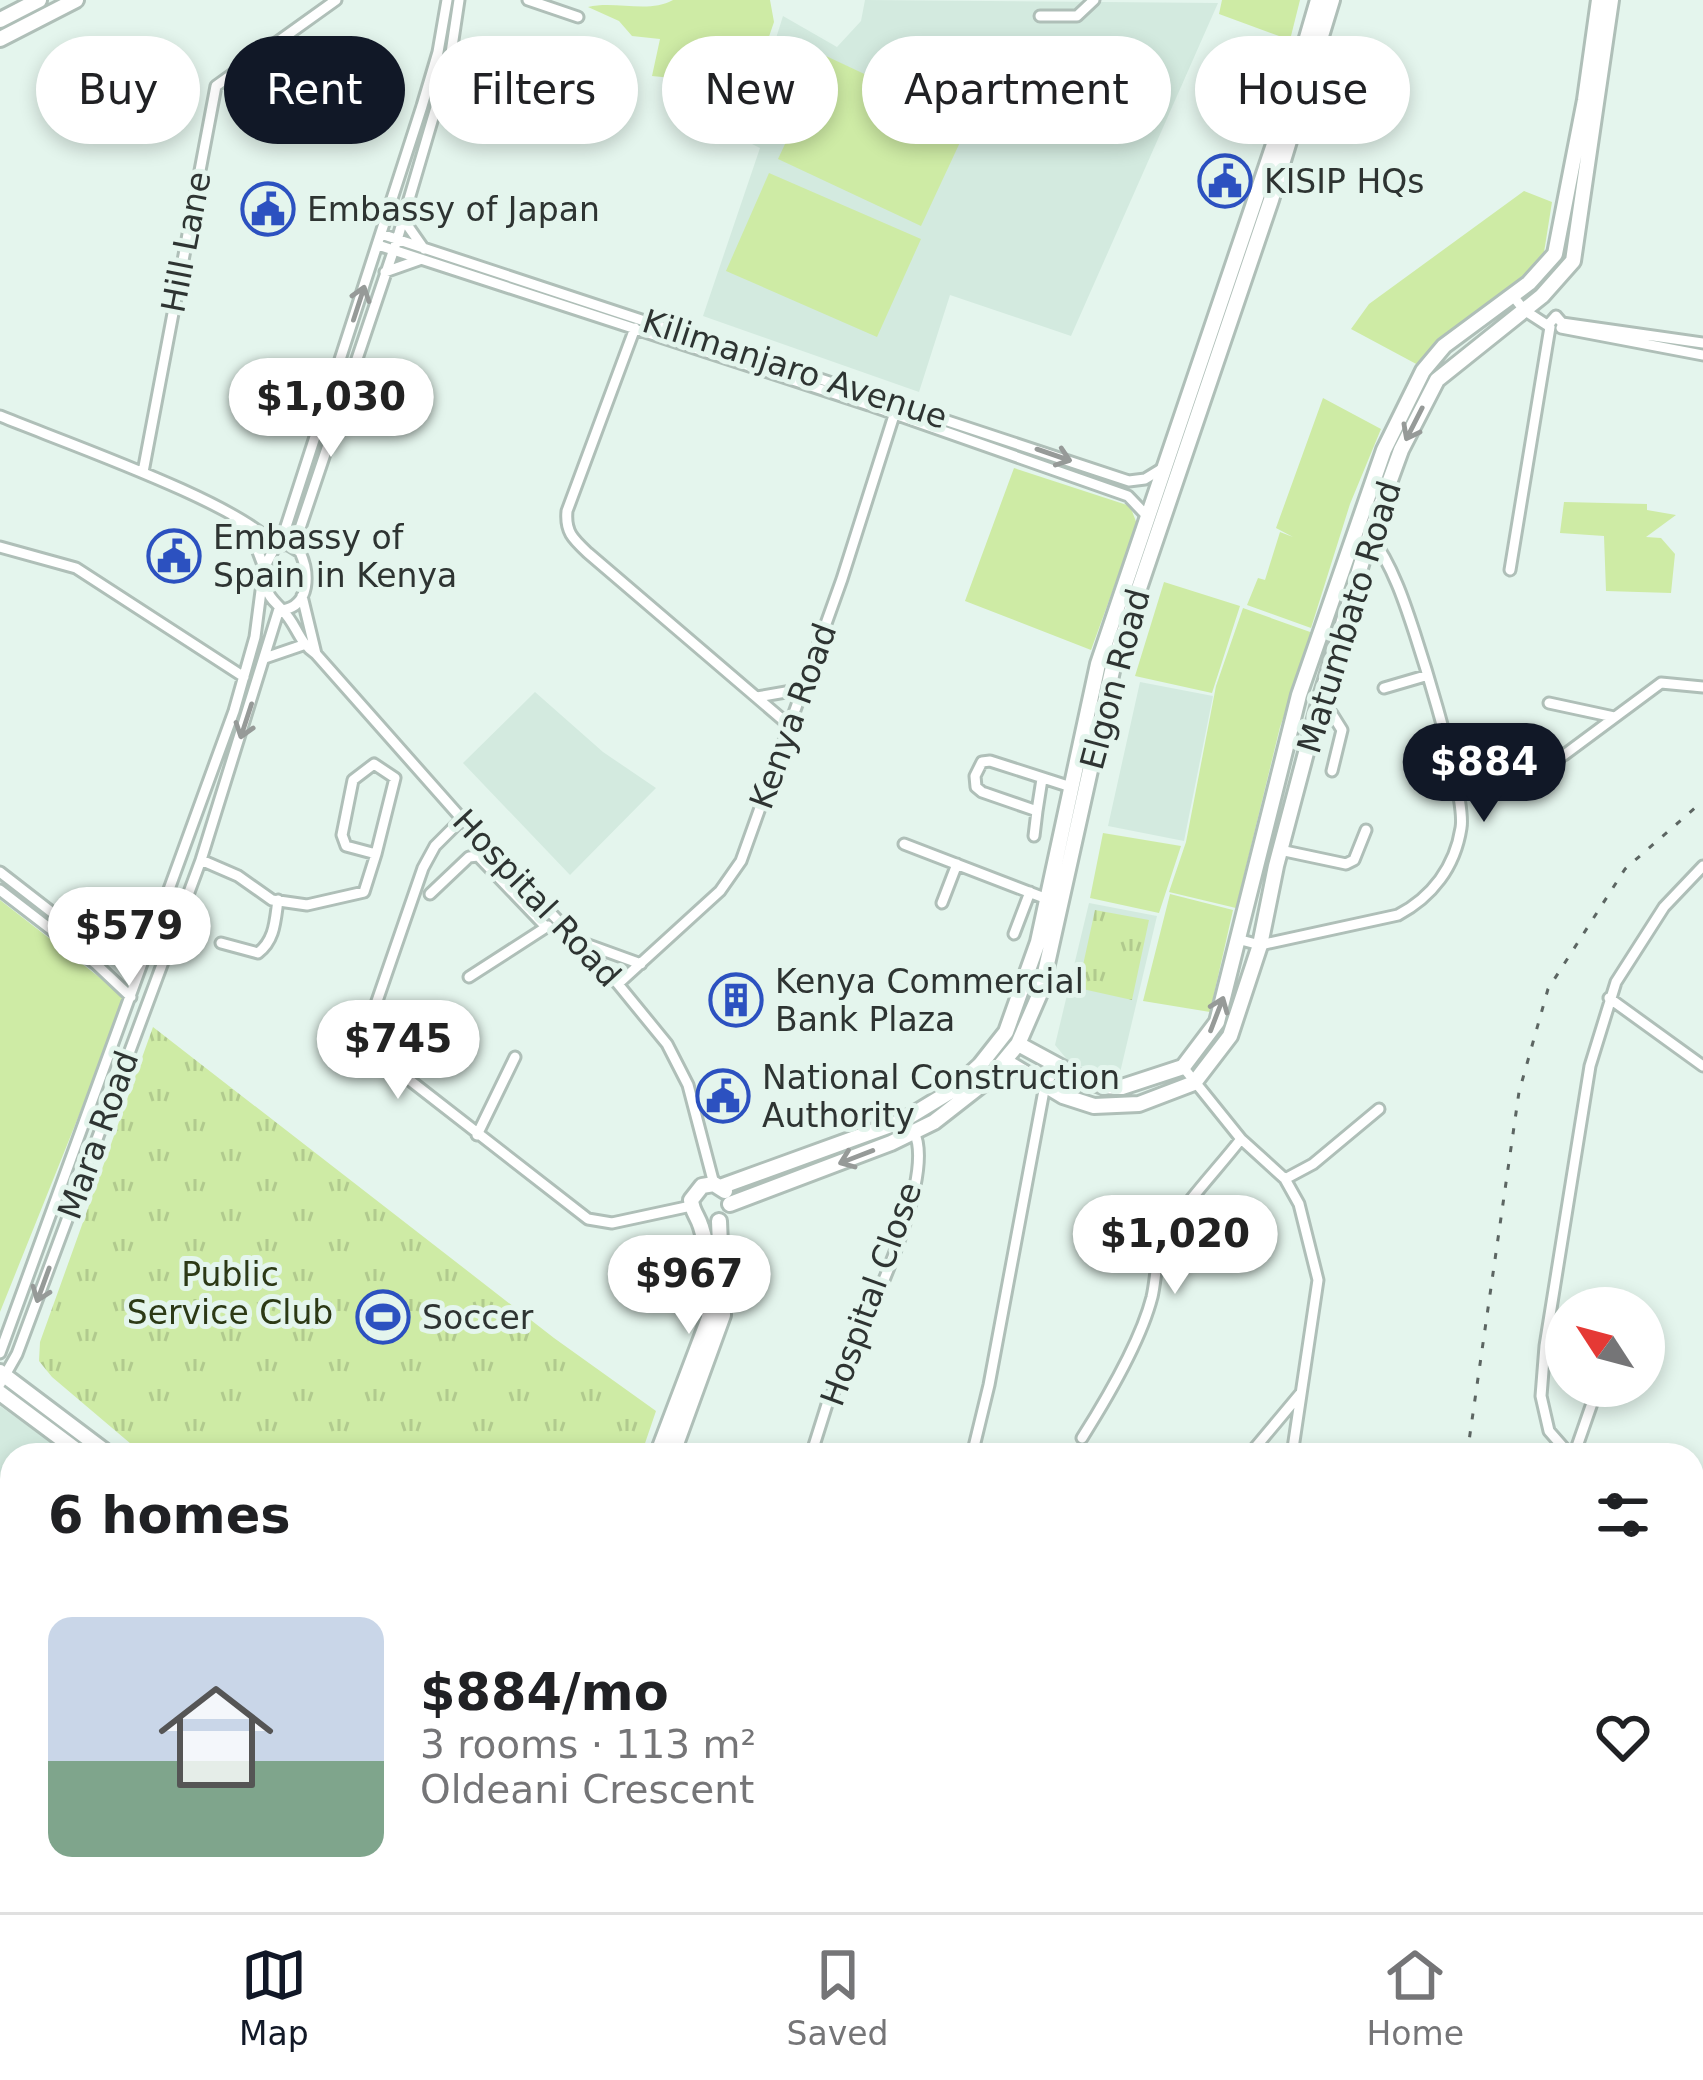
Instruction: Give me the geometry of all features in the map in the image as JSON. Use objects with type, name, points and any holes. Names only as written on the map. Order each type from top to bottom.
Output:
[{"type":"street","points":[[0,20],[39,0]]},
{"type":"street","points":[[0,39],[76,0]]},
{"type":"street","name":"Hill Lane","points":[[142,472],[216,86],[336,0]]},
{"type":"street","name":"Mara Road","points":[[0,1353],[148,956],[244,676],[264,568],[278,546],[380,239],[434,65],[447,0]]},
{"type":"street","points":[[294,546],[395,245],[450,60],[459,0]]},
{"type":"street","points":[[528,0],[578,16]]},
{"type":"street","points":[[1040,16],[1077,16],[1094,0]]},
{"type":"street","name":"Elgon Road","points":[[717,1186],[880,1130],[953,1090],[1006,1032],[1027,981],[1093,683],[1288,103],[1318,0]]},
{"type":"street","name":"Elgon Road","points":[[730,1204],[914,1132],[963,1102],[1018,1044],[1041,991],[1114,662],[1295,127],[1332,0]]},
{"type":"street","name":"Matumbato Road","points":[[1194,1083],[1230,1036],[1249,980],[1319,703],[1401,450],[1437,380],[1542,296],[1573,261],[1599,0]]},
{"type":"street","name":"Matumbato Road","points":[[1183,1067],[1217,1022],[1299,695],[1384,451],[1423,370],[1444,346],[1529,283],[1555,254],[1580,170],[1612,0]]},
{"type":"street","points":[[386,272],[422,254],[402,219]]},
{"type":"street","name":"Kilimanjaro Avenue","points":[[380,239],[1129,481],[1145,479],[1163,468]]},
{"type":"street","points":[[1510,570],[1555,324],[1542,296],[1529,283]]},
{"type":"street","points":[[1514,296],[1524,310],[1555,324],[1703,355]]},
{"type":"street","points":[[636,323],[574,493],[566,525],[569,535],[790,726]]},
{"type":"street","points":[[1555,324],[1703,343]]},
{"type":"street","points":[[340,360],[355,364]]},
{"type":"street","points":[[1423,370],[1437,380]]},
{"type":"street","name":"Kilimanjaro Avenue","points":[[896,409],[1128,496],[1147,516]]},
{"type":"street","name":"Kenya Road","points":[[618,984],[720,891],[741,861],[896,409]]},
{"type":"street","points":[[0,416],[142,472],[262,530],[278,546],[294,546]]},
{"type":"street","points":[[231,514],[245,530],[264,568]]},
{"type":"street","points":[[1237,939],[1260,944],[1398,915],[1441,881],[1455,851],[1462,813],[1399,589],[1370,535]]},
{"type":"street","points":[[265,658],[303,646],[281,609],[295,607],[307,576],[294,546]]},
{"type":"street","points":[[0,547],[76,568],[244,676]]},
{"type":"street","name":"Mara Road","points":[[2,1381],[201,860],[281,609],[273,604],[264,581]]},
{"type":"street","points":[[302,596],[316,654]]},
{"type":"street","name":"Hospital Road","points":[[303,646],[316,654],[658,1033],[684,1072],[717,1186]]},
{"type":"street","points":[[1384,688],[1425,676]]},
{"type":"street","points":[[1564,755],[1661,682],[1703,686]]},
{"type":"street","points":[[757,697],[803,689]]},
{"type":"street","points":[[1299,695],[1319,703],[1342,730],[1332,771]]},
{"type":"street","points":[[1549,703],[1614,717]]},
{"type":"street","points":[[1284,753],[1305,760]]},
{"type":"street","points":[[1037,811],[976,787],[982,762],[990,760],[1071,787]]},
{"type":"street","points":[[201,860],[278,901],[308,905],[364,892],[376,854],[395,778],[374,764],[353,780],[342,835],[346,846],[376,854]]},
{"type":"street","points":[[1034,836],[1042,779]]},
{"type":"street","points":[[462,819],[435,846],[396,938],[367,1037],[376,1056],[588,1219],[612,1223],[691,1206]]},
{"type":"street","points":[[1263,835],[1346,864],[1354,860],[1366,830]]},
{"type":"street","points":[[904,844],[1047,899]]},
{"type":"street","points":[[430,894],[469,857],[478,856],[546,927]]},
{"type":"street","points":[[942,903],[957,865]]},
{"type":"street","points":[[1560,1443],[1542,1414],[1542,1379],[1589,1066],[1609,998],[1664,907],[1703,866]]},
{"type":"street","points":[[0,872],[103,952],[118,957],[148,956]]},
{"type":"street","points":[[0,890],[131,997]]},
{"type":"street","points":[[1014,934],[1030,892]]},
{"type":"street","points":[[221,943],[258,953],[268,946],[278,901]]},
{"type":"street","points":[[469,977],[557,919]]},
{"type":"street","points":[[578,941],[641,964]]},
{"type":"street","points":[[1229,976],[1249,980]]},
{"type":"street","points":[[1609,998],[1703,1066]]},
{"type":"street","points":[[1018,1044],[1102,1086],[1122,1087],[1183,1067],[1241,1139],[1285,1179],[1299,1204],[1318,1280],[1294,1443]]},
{"type":"street","points":[[477,1136],[514,1057]]},
{"type":"street","points":[[1005,1061],[1094,1106],[1139,1104],[1194,1083]]},
{"type":"street","points":[[975,1443],[1045,1085],[1058,1065]]},
{"type":"street","points":[[1285,1179],[1312,1164],[1379,1109]]},
{"type":"street","name":"Hospital Close","points":[[816,1443],[830,1398],[907,1217],[920,1154],[914,1132]]},
{"type":"street","points":[[1082,1438],[1107,1398],[1148,1306],[1153,1270],[1167,1235],[1241,1139]]},
{"type":"street","points":[[676,1443],[723,1316],[718,1221],[730,1204],[717,1186],[697,1189],[691,1206]]},
{"type":"street","points":[[662,1443],[709,1318],[711,1297],[700,1220],[691,1206]]},
{"type":"street","points":[[700,1220],[718,1221]]},
{"type":"street","points":[[2,1381],[70,1443]]},
{"type":"street","points":[[2,1381],[92,1443]]},
{"type":"street","points":[[1259,1443],[1300,1394]]},
{"type":"street","points":[[1577,1443],[1590,1407]]},
{"type":"shaded area","points":[[865,0],[1218,3],[1203,36],[1195,36],[1195,55],[1171,109],[1171,36],[862,36],[862,144],[1156,144],[1071,336],[950,295],[919,392],[703,316],[760,148],[752,144],[838,144],[838,46],[861,21]]},
{"type":"shaded area","points":[[783,16],[818,36],[777,36]]},
{"type":"shaded area","points":[[1140,682],[1213,696],[1184,841],[1108,826]]},
{"type":"shaded area","points":[[535,692],[603,752],[656,788],[570,875],[463,763]]},
{"type":"shaded area","points":[[1089,903],[1157,916],[1119,1077],[1070,1063],[1055,1045]]},
{"type":"shaded area","points":[[0,1406],[52,1443],[0,1443]]},
{"type":"green space","points":[[673,0],[770,0],[774,22],[769,36],[662,36],[662,77],[652,76],[660,39],[632,36],[619,21],[588,7]]},
{"type":"green space","points":[[1222,0],[1300,0],[1291,36],[1219,14]]},
{"type":"green space","points":[[838,62],[862,73],[862,144],[959,144],[921,226],[778,159],[785,144],[838,144]]},
{"type":"green space","points":[[769,173],[921,239],[877,337],[726,271]]},
{"type":"green space","points":[[1524,191],[1552,202],[1542,265],[1420,366],[1351,329],[1369,304]]},
{"type":"green space","points":[[1323,398],[1381,429],[1350,504],[1311,628],[1247,605],[1258,578],[1265,580],[1280,532],[1293,537],[1276,528]]},
{"type":"green space","points":[[1014,468],[1130,506],[1137,524],[1091,650],[965,601]]},
{"type":"green space","points":[[1564,502],[1647,504],[1647,510],[1676,515],[1646,537],[1661,538],[1675,554],[1671,593],[1606,591],[1604,536],[1560,533]]},
{"type":"green space","points":[[1164,582],[1240,606],[1212,693],[1135,676]]},
{"type":"green space","points":[[1243,608],[1313,633],[1280,727],[1236,908],[1169,892],[1186,842],[1216,686]]},
{"type":"green space","points":[[1103,833],[1181,846],[1159,913],[1090,898]]},
{"type":"green space","points":[[1170,894],[1233,910],[1210,1012],[1143,1001]]},
{"type":"green space","points":[[0,900],[126,998],[0,1312]]},
{"type":"green space","points":[[1095,910],[1149,920],[1132,1000],[1078,988]]},
{"type":"green space","name":"Public Service Club","points":[[153,1027],[554,1338],[656,1411],[645,1443],[130,1443],[52,1377],[39,1361],[40,1342]]},
{"type":"railway","points":[[1469,1443],[1519,1092],[1548,989],[1625,869],[1703,801]]},
{"type":"place","name":"KISIP HQs","points":[[1225,181]]},
{"type":"place","name":"Embassy of Japan","points":[[268,209]]},
{"type":"place","name":"Embassy of Spain in Kenya","points":[[174,556]]},
{"type":"place","name":"Kenya Commercial Bank Plaza","points":[[736,1000]]},
{"type":"place","name":"National Construction Authority","points":[[723,1096]]},
{"type":"place","name":"Soccer","points":[[383,1317]]}]
